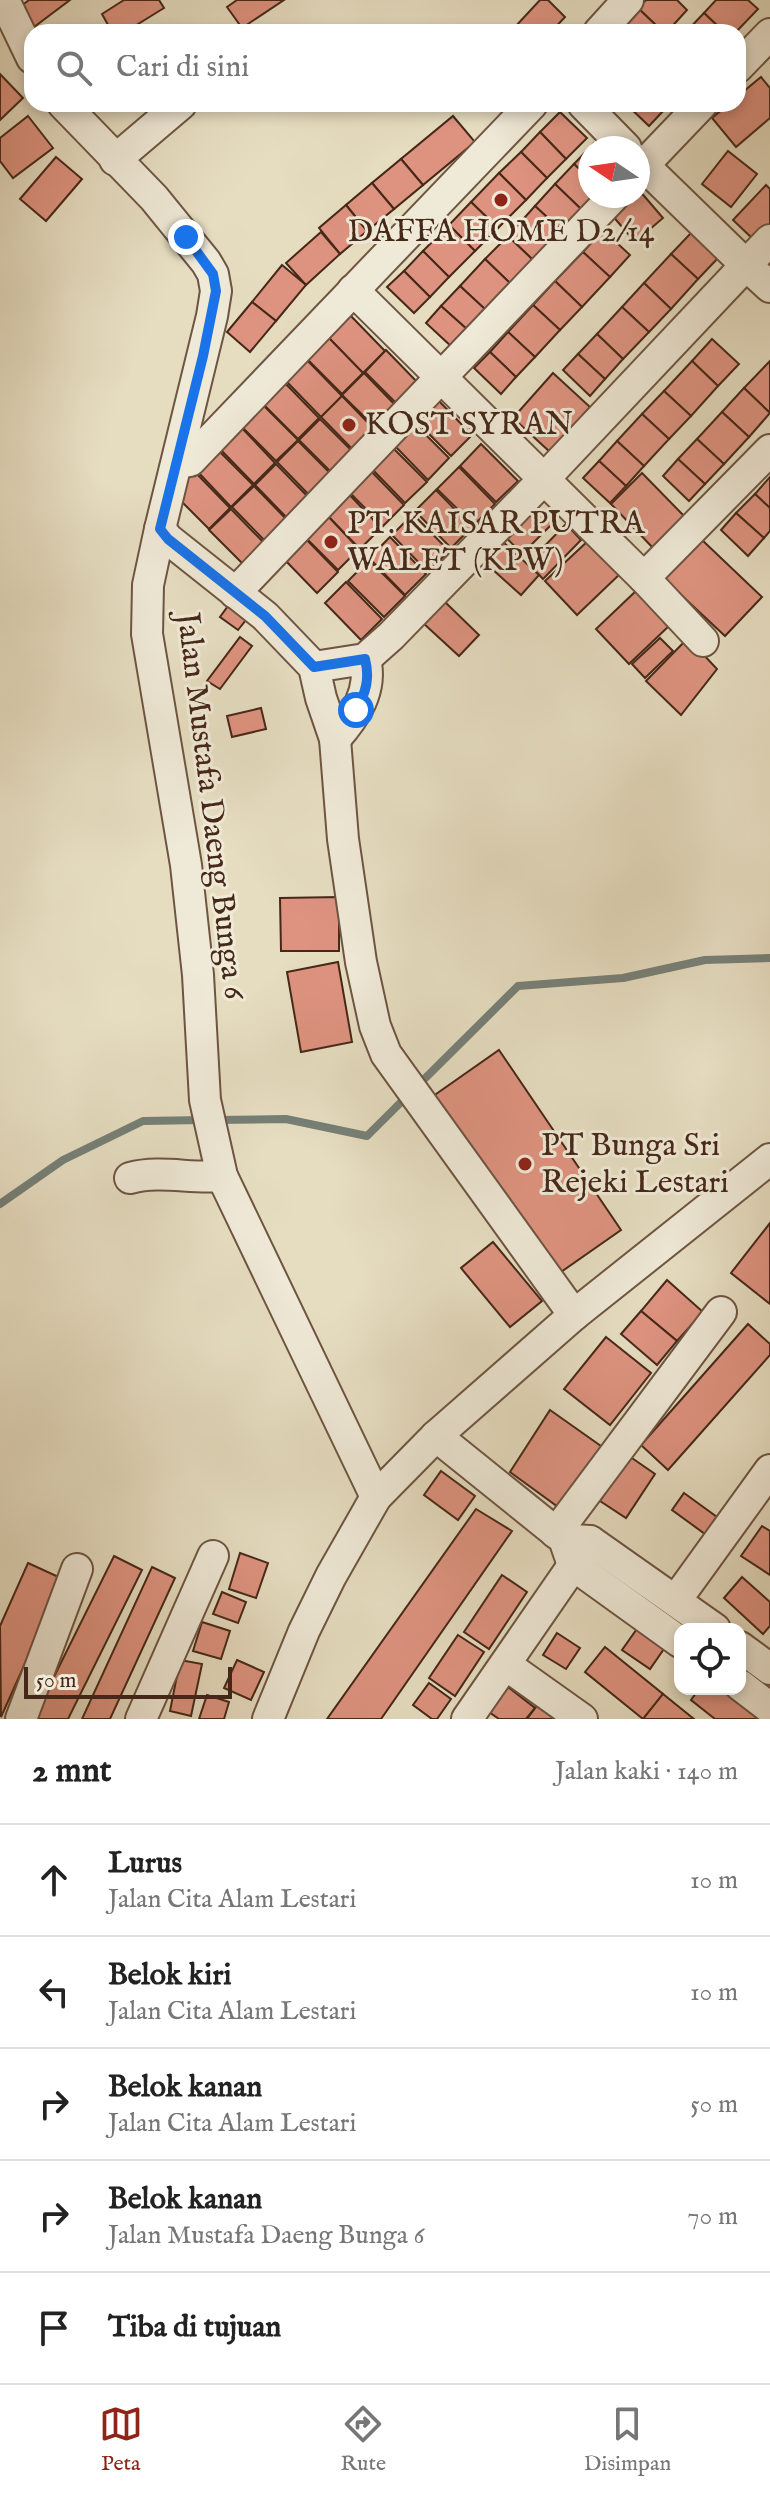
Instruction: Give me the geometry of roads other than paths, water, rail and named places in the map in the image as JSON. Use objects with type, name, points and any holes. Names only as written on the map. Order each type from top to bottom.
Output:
[{"type":"street","points":[[4,0],[24,41]]},
{"type":"street","points":[[606,24],[628,0]]},
{"type":"street","points":[[746,59],[770,34]]},
{"type":"street","name":"Jalan Mustafa Daeng Bunga 6","points":[[70,112],[154,198],[213,274],[216,291],[184,462],[148,585],[147,634],[186,865],[198,975],[205,1100],[222,1176],[376,1497]]},
{"type":"street","points":[[115,160],[172,112]]},
{"type":"street","points":[[184,462],[524,112]]},
{"type":"street","points":[[590,112],[613,136]]},
{"type":"street","points":[[650,149],[693,112]]},
{"type":"street","points":[[650,174],[770,287]]},
{"type":"street","points":[[235,593],[603,208]]},
{"type":"street","points":[[314,667],[365,659],[543,480],[770,240]]},
{"type":"street","points":[[353,290],[644,578],[703,641]]},
{"type":"street","points":[[644,578],[770,450]]},
{"type":"street","points":[[164,534],[265,616],[314,667],[335,739],[343,839],[361,962],[375,1026],[386,1054],[574,1315]]},
{"type":"street","points":[[335,739],[362,700],[369,674],[365,659]]},
{"type":"street","points":[[268,1719],[311,1617],[376,1497],[436,1436],[574,1315],[770,1159]]},
{"type":"street","points":[[130,1178],[162,1173],[203,1178],[222,1176]]},
{"type":"street","points":[[467,1719],[506,1665],[571,1545],[721,1312]]},
{"type":"street","points":[[436,1436],[571,1545],[674,1637]]},
{"type":"street","points":[[676,1600],[761,1501],[770,1470]]},
{"type":"street","points":[[571,1545],[676,1600],[707,1623]]},
{"type":"street","points":[[141,1719],[213,1556]]},
{"type":"street","points":[[21,1719],[77,1569]]},
{"type":"street","points":[[746,1651],[770,1669]]},
{"type":"street","points":[[506,1665],[582,1719]]},
{"type":"street","points":[[746,1690],[770,1708]]},
{"type":"waterway","points":[[217,1120],[286,1119],[367,1136],[518,986],[623,978],[705,960],[770,958]]},
{"type":"waterway","points":[[0,1204],[63,1160],[143,1121],[204,1120]]},
{"type":"place","name":"DAFFA HOME D2/14","points":[[501,200]]},
{"type":"place","name":"KOST SYRAN","points":[[349,425]]},
{"type":"place","name":"PT. KAISAR PUTRA WALET (KPW)","points":[[331,542]]},
{"type":"place","name":"PT Bunga Sri Rejeki Lestari","points":[[525,1164]]}]
